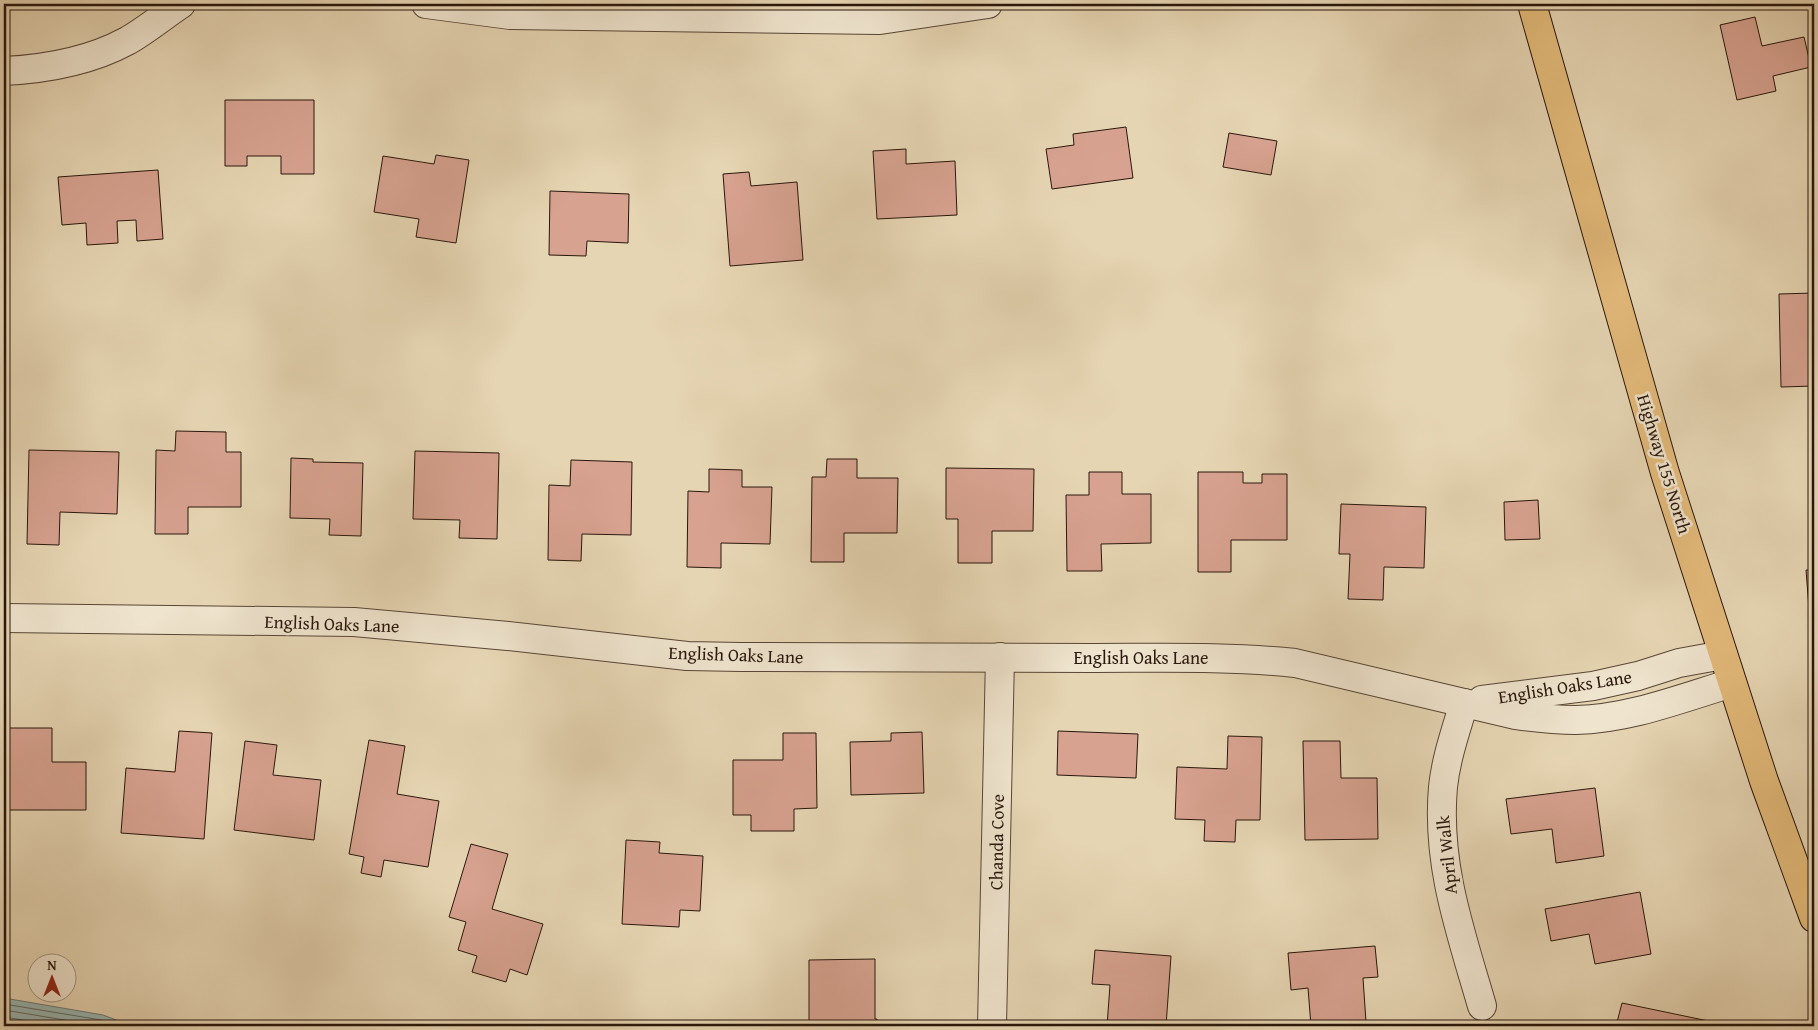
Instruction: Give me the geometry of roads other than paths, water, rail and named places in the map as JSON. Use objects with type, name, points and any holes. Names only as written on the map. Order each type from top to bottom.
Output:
[{"type":"main road","name":"Highway 155 North","points":[[1532,4],[1665,473],[1764,781],[1814,918]]},
{"type":"street","points":[[4,72],[25,70],[87,58],[127,41],[181,4]]},
{"type":"street","points":[[426,4],[510,15],[880,20],[988,4]]},
{"type":"street","name":"English Oaks Lane","points":[[4,618],[354,622],[508,636],[687,656],[741,658],[1000,657],[1242,659],[1273,661],[1295,663],[1515,715],[1542,719],[1577,720],[1604,718],[1732,683]]},
{"type":"street","name":"English Oaks Lane","points":[[1464,702],[1593,686],[1638,676],[1679,663],[1723,655]]},
{"type":"street","name":"Chanda Cove","points":[[992,1026],[1000,657]]},
{"type":"street","name":"April Walk","points":[[1464,702],[1443,786],[1443,837],[1450,895],[1456,924],[1482,1006]]},
{"type":"water","points":[[4,998],[103,1015],[132,1026],[4,1026]]}]
